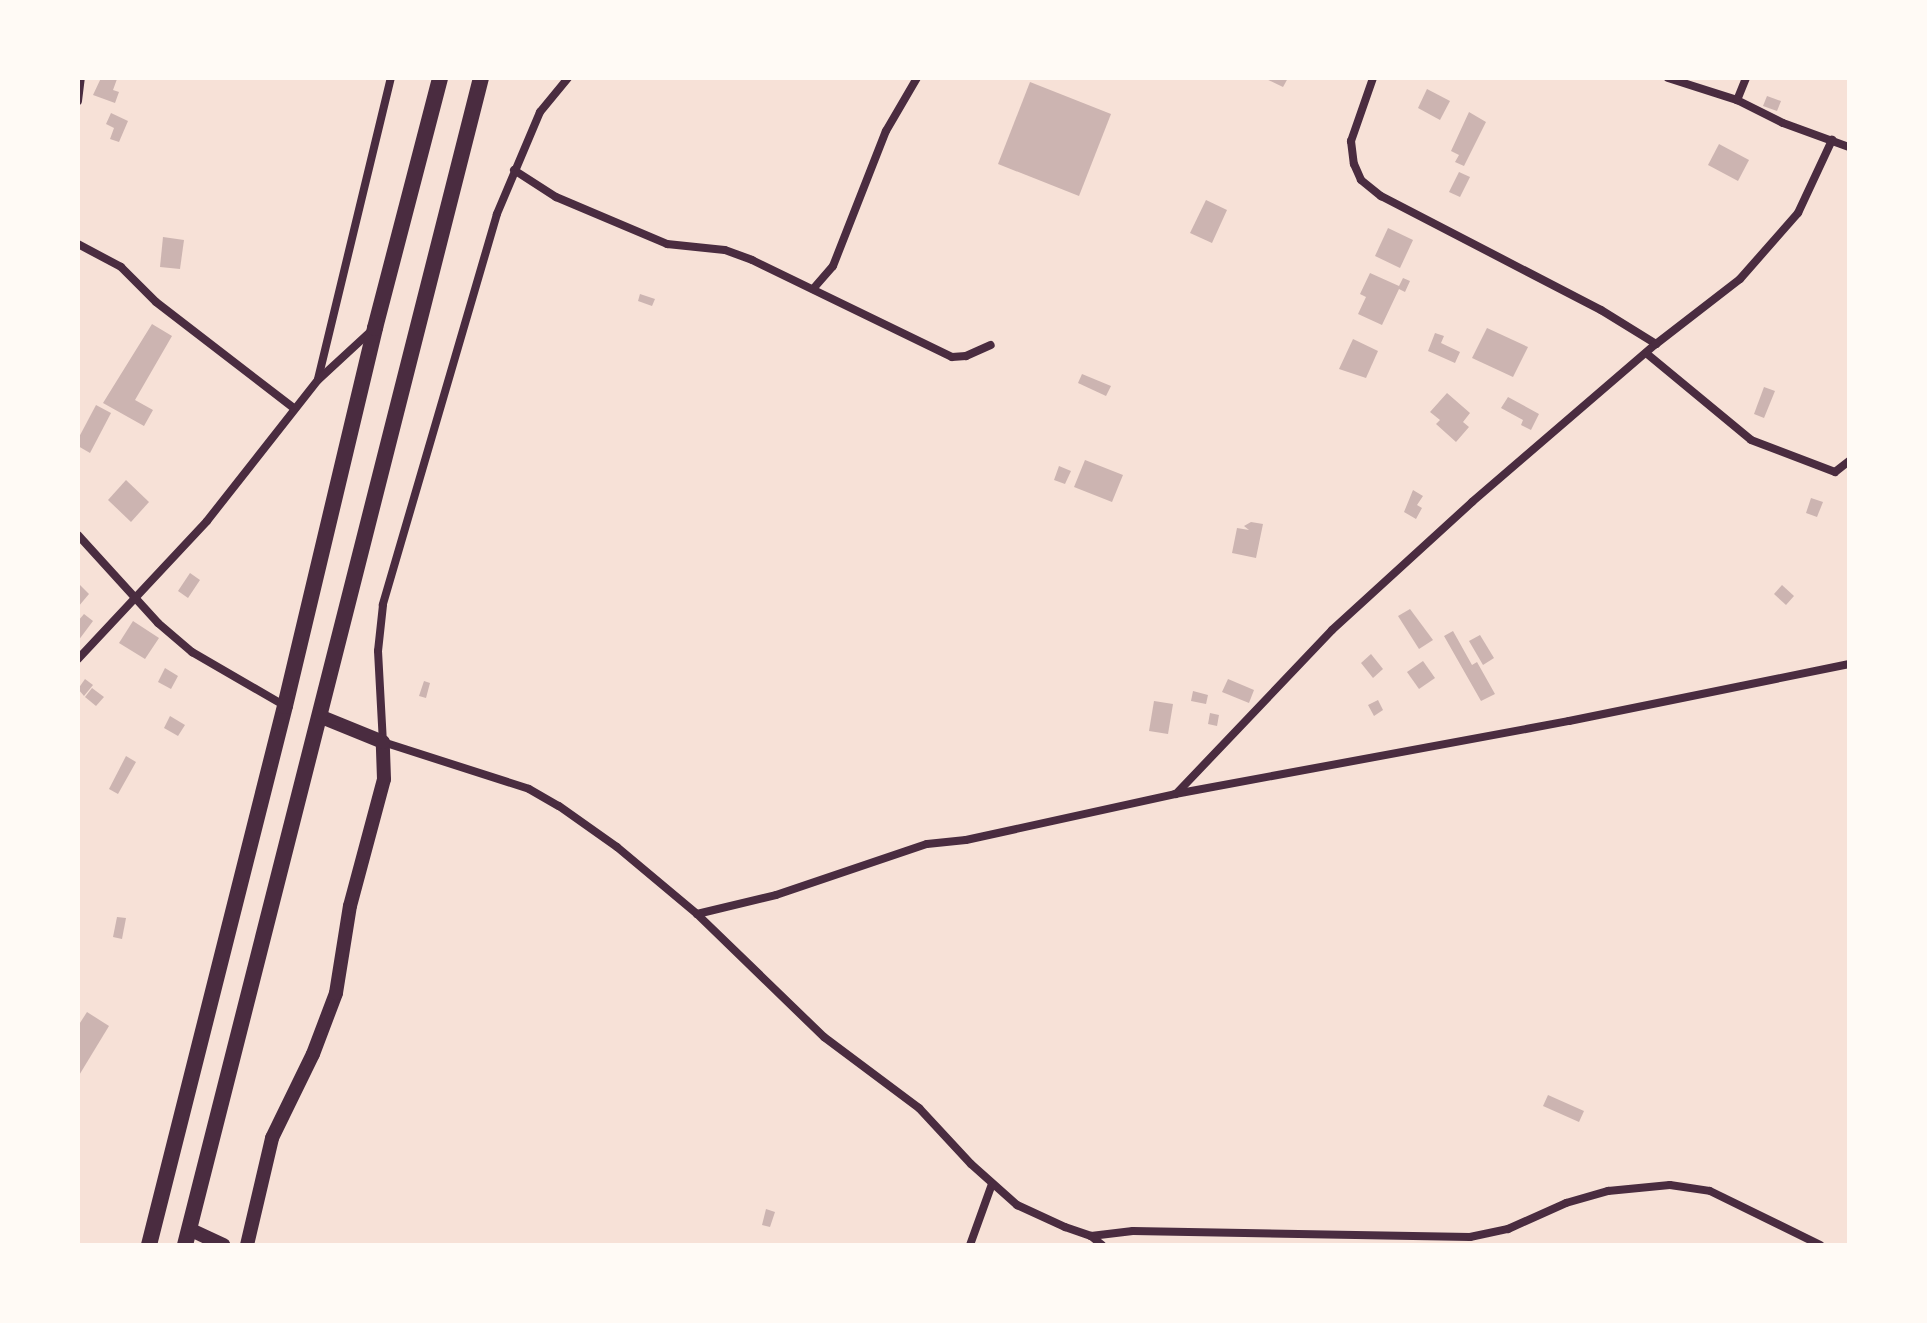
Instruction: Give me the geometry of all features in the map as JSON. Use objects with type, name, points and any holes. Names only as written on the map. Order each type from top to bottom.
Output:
[{"type":"main road","points":[[149,1245],[285,706],[375,328],[440,78]]},
{"type":"main road","points":[[187,1237],[481,78]]},
{"type":"street","points":[[78,101],[81,78]]},
{"type":"street","points":[[318,380],[391,78]]},
{"type":"street","points":[[813,289],[833,266],[886,131],[917,78]]},
{"type":"street","points":[[1373,78],[1351,141],[1354,164],[1361,180],[1381,196],[1601,310],[1656,344]]},
{"type":"street","points":[[1668,78],[1737,100],[1849,147]]},
{"type":"street","points":[[1737,100],[1746,78]]},
{"type":"street","points":[[247,1245],[272,1138],[313,1054],[336,993],[350,906],[384,779],[378,651],[383,605],[497,214],[540,112],[564,80]]},
{"type":"street","points":[[1175,794],[1332,630],[1472,502],[1656,344],[1740,279],[1798,213],[1832,140]]},
{"type":"street","points":[[514,170],[556,197],[667,244],[725,250],[952,357],[966,356],[991,345]]},
{"type":"street","points":[[78,244],[121,267],[156,302],[295,409]]},
{"type":"street","points":[[78,659],[207,521],[318,380],[375,328]]},
{"type":"street","points":[[1646,353],[1751,440],[1835,472],[1849,461]]},
{"type":"street","points":[[78,535],[136,598],[192,652],[285,706]]},
{"type":"street","points":[[697,914],[776,895],[927,844],[966,840],[1175,794],[1569,721],[1849,664]]},
{"type":"street","points":[[319,716],[383,742],[539,794],[617,847],[697,914],[824,1037],[919,1108],[992,1184],[1017,1205],[1091,1236],[1102,1245]]},
{"type":"street","points":[[970,1245],[992,1184]]},
{"type":"street","points":[[1091,1236],[1133,1231],[1470,1237],[1508,1229],[1566,1203],[1608,1191],[1670,1185],[1710,1191],[1820,1245]]},
{"type":"street","points":[[187,1237],[224,1245]]},
{"type":"building","points":[[101,78],[117,79],[113,90],[119,92],[115,103],[93,95]]},
{"type":"building","points":[[1264,78],[1288,78],[1283,87]]},
{"type":"building","points":[[1030,82],[1111,114],[1079,196],[998,164]]},
{"type":"building","points":[[1427,89],[1450,101],[1440,120],[1418,108]]},
{"type":"building","points":[[1767,96],[1781,101],[1777,111],[1763,106]]},
{"type":"building","points":[[1469,112],[1486,122],[1464,166],[1455,162],[1459,155],[1451,151]]},
{"type":"building","points":[[111,113],[128,121],[119,142],[110,139],[114,128],[106,124]]},
{"type":"building","points":[[1719,144],[1749,160],[1738,181],[1708,165]]},
{"type":"building","points":[[1459,172],[1470,177],[1460,197],[1449,192]]},
{"type":"building","points":[[1206,200],[1227,210],[1212,243],[1190,233]]},
{"type":"building","points":[[1388,228],[1413,240],[1400,268],[1375,256]]},
{"type":"building","points":[[163,237],[184,240],[180,269],[160,267]]},
{"type":"building","points":[[1370,273],[1399,286],[1403,278],[1410,281],[1405,292],[1399,289],[1382,325],[1358,314],[1366,297],[1360,294]]},
{"type":"building","points":[[640,294],[655,299],[652,306],[638,301]]},
{"type":"building","points":[[152,324],[172,336],[135,400],[153,410],[144,426],[103,403]]},
{"type":"building","points":[[1487,328],[1528,347],[1513,377],[1472,358]]},
{"type":"building","points":[[1435,333],[1444,336],[1441,343],[1460,352],[1455,363],[1428,351]]},
{"type":"building","points":[[1353,339],[1378,351],[1366,378],[1339,369]]},
{"type":"building","points":[[1082,374],[1111,386],[1106,396],[1078,383]]},
{"type":"building","points":[[1764,387],[1775,391],[1764,418],[1754,414]]},
{"type":"building","points":[[1447,393],[1470,413],[1463,422],[1469,427],[1456,442],[1436,424],[1440,420],[1430,412]]},
{"type":"building","points":[[1508,397],[1539,414],[1531,430],[1521,425],[1523,420],[1501,408]]},
{"type":"building","points":[[96,405],[111,413],[90,453],[78,446],[78,439]]},
{"type":"building","points":[[1085,460],[1123,475],[1112,502],[1074,487]]},
{"type":"building","points":[[1059,466],[1071,471],[1065,484],[1054,480]]},
{"type":"building","points":[[126,480],[149,502],[131,522],[108,500]]},
{"type":"building","points":[[1413,490],[1423,496],[1417,505],[1422,508],[1416,519],[1404,512]]},
{"type":"building","points":[[1811,498],[1823,502],[1817,517],[1806,513]]},
{"type":"building","points":[[1251,522],[1263,524],[1256,558],[1232,553],[1237,528],[1249,530],[1244,526]]},
{"type":"building","points":[[190,573],[200,580],[188,598],[178,591]]},
{"type":"building","points":[[78,583],[89,594],[78,607]]},
{"type":"building","points":[[1782,585],[1794,596],[1786,605],[1774,594]]},
{"type":"building","points":[[1410,609],[1433,640],[1419,649],[1398,616]]},
{"type":"building","points":[[84,614],[93,621],[78,641],[78,621]]},
{"type":"building","points":[[133,621],[159,638],[145,659],[119,643]]},
{"type":"building","points":[[1453,631],[1472,665],[1477,662],[1495,694],[1481,701],[1444,636]]},
{"type":"building","points":[[1480,635],[1494,658],[1483,665],[1469,641]]},
{"type":"building","points":[[1371,654],[1383,669],[1373,678],[1361,663]]},
{"type":"building","points":[[1423,661],[1435,678],[1419,689],[1407,672]]},
{"type":"building","points":[[165,668],[178,676],[171,689],[158,682]]},
{"type":"building","points":[[85,679],[93,685],[84,696],[78,689]]},
{"type":"building","points":[[1228,679],[1254,690],[1249,703],[1222,692]]},
{"type":"building","points":[[424,681],[430,683],[426,698],[419,696]]},
{"type":"building","points":[[92,688],[104,697],[96,706],[85,697]]},
{"type":"building","points":[[1193,691],[1208,695],[1206,704],[1191,701]]},
{"type":"building","points":[[1378,700],[1383,710],[1374,716],[1368,705]]},
{"type":"building","points":[[1154,701],[1173,704],[1168,734],[1149,731]]},
{"type":"building","points":[[1210,713],[1219,715],[1217,726],[1208,724]]},
{"type":"building","points":[[170,716],[185,725],[178,736],[164,728]]},
{"type":"building","points":[[126,756],[136,762],[118,794],[109,789]]},
{"type":"building","points":[[117,917],[126,918],[122,939],[113,937]]},
{"type":"building","points":[[87,1012],[109,1026],[78,1077],[78,1026]]},
{"type":"building","points":[[1548,1095],[1584,1111],[1579,1122],[1543,1106]]},
{"type":"building","points":[[766,1209],[775,1212],[770,1227],[762,1225]]}]
